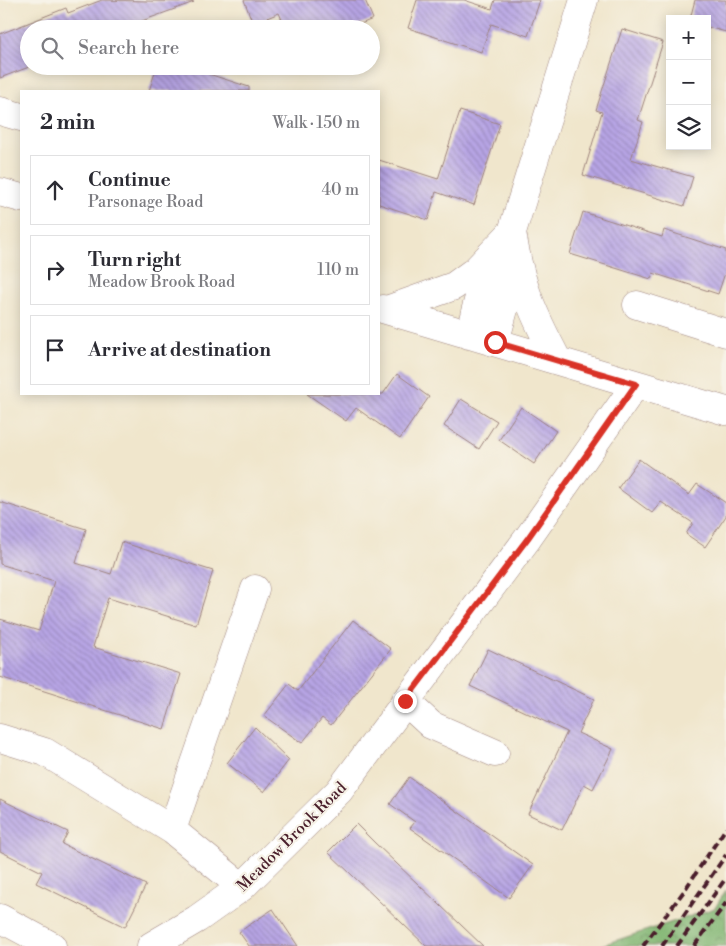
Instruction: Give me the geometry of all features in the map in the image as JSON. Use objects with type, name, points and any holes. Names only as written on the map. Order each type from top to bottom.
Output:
[{"type":"street","points":[[558,361],[534,318],[516,262],[512,232],[584,0]]},
{"type":"street","points":[[0,110],[20,117]]},
{"type":"street","points":[[0,192],[20,198]]},
{"type":"street","points":[[383,309],[454,286],[476,270],[512,232]]},
{"type":"street","points":[[469,335],[490,255]]},
{"type":"street","points":[[495,342],[516,262]]},
{"type":"street","points":[[637,305],[726,333]]},
{"type":"street","points":[[383,309],[726,411]]},
{"type":"street","name":"Meadow Brook Road","points":[[168,942],[242,887],[339,792],[528,538],[636,384]]},
{"type":"street","points":[[172,830],[255,589]]},
{"type":"street","points":[[405,701],[431,725],[495,753]]},
{"type":"street","points":[[0,738],[45,752],[172,830],[242,887]]},
{"type":"street","points":[[0,918],[52,946]]},
{"type":"green space","points":[[726,890],[726,946],[599,946],[715,908]]},
{"type":"building","points":[[102,0],[194,2],[145,20],[36,20],[66,8],[68,13]]},
{"type":"building","points":[[244,0],[365,0],[373,19],[282,20],[279,13],[262,20],[252,20]]},
{"type":"building","points":[[417,0],[464,0],[492,9],[495,0],[540,0],[528,36],[491,24],[481,52],[408,28]]},
{"type":"building","points":[[695,0],[726,0],[726,32],[711,28],[711,15],[691,15]]},
{"type":"building","points":[[20,26],[20,70],[0,78],[0,34]]},
{"type":"building","points":[[622,29],[663,42],[638,120],[643,122],[631,159],[693,177],[684,206],[583,175],[602,112],[596,110]]},
{"type":"building","points":[[154,75],[212,75],[249,87],[249,90],[149,90]]},
{"type":"building","points":[[460,111],[500,124],[474,205],[436,192],[428,220],[380,204],[380,160],[438,179]]},
{"type":"building","points":[[583,212],[662,237],[664,230],[726,250],[726,270],[718,294],[653,273],[651,279],[570,254]]},
{"type":"building","points":[[397,374],[429,397],[400,439],[356,408],[346,421],[308,395],[380,395],[383,394]]},
{"type":"building","points":[[461,399],[497,421],[479,449],[444,426]]},
{"type":"building","points":[[521,407],[556,431],[534,464],[499,440]]},
{"type":"building","points":[[639,459],[689,495],[697,484],[726,503],[726,516],[705,547],[686,534],[693,523],[661,502],[652,513],[618,488]]},
{"type":"building","points":[[0,502],[86,529],[76,563],[111,574],[121,542],[213,571],[196,625],[108,598],[93,647],[181,674],[164,729],[0,677],[0,619],[39,631],[54,581],[0,564]]},
{"type":"building","points":[[353,620],[391,649],[331,725],[322,718],[302,743],[264,716],[289,684],[298,691]]},
{"type":"building","points":[[488,649],[594,699],[578,733],[613,749],[593,789],[584,784],[562,830],[528,814],[567,732],[470,686]]},
{"type":"building","points":[[255,727],[289,760],[264,792],[227,763]]},
{"type":"building","points":[[409,777],[533,865],[509,898],[410,828],[415,822],[390,804]]},
{"type":"building","points":[[0,799],[68,832],[62,844],[146,885],[125,927],[36,883],[42,872],[0,851]]},
{"type":"building","points":[[356,824],[483,946],[426,946],[328,852]]},
{"type":"building","points":[[273,909],[298,946],[249,946],[239,932]]},
{"type":"railway","points":[[643,946],[684,891],[726,828]]},
{"type":"railway","points":[[662,946],[726,855]]},
{"type":"railway","points":[[677,946],[726,878]]},
{"type":"railway","points":[[694,946],[726,903]]},
{"type":"route","points":[[405,701],[528,538],[636,384],[495,342]]}]
